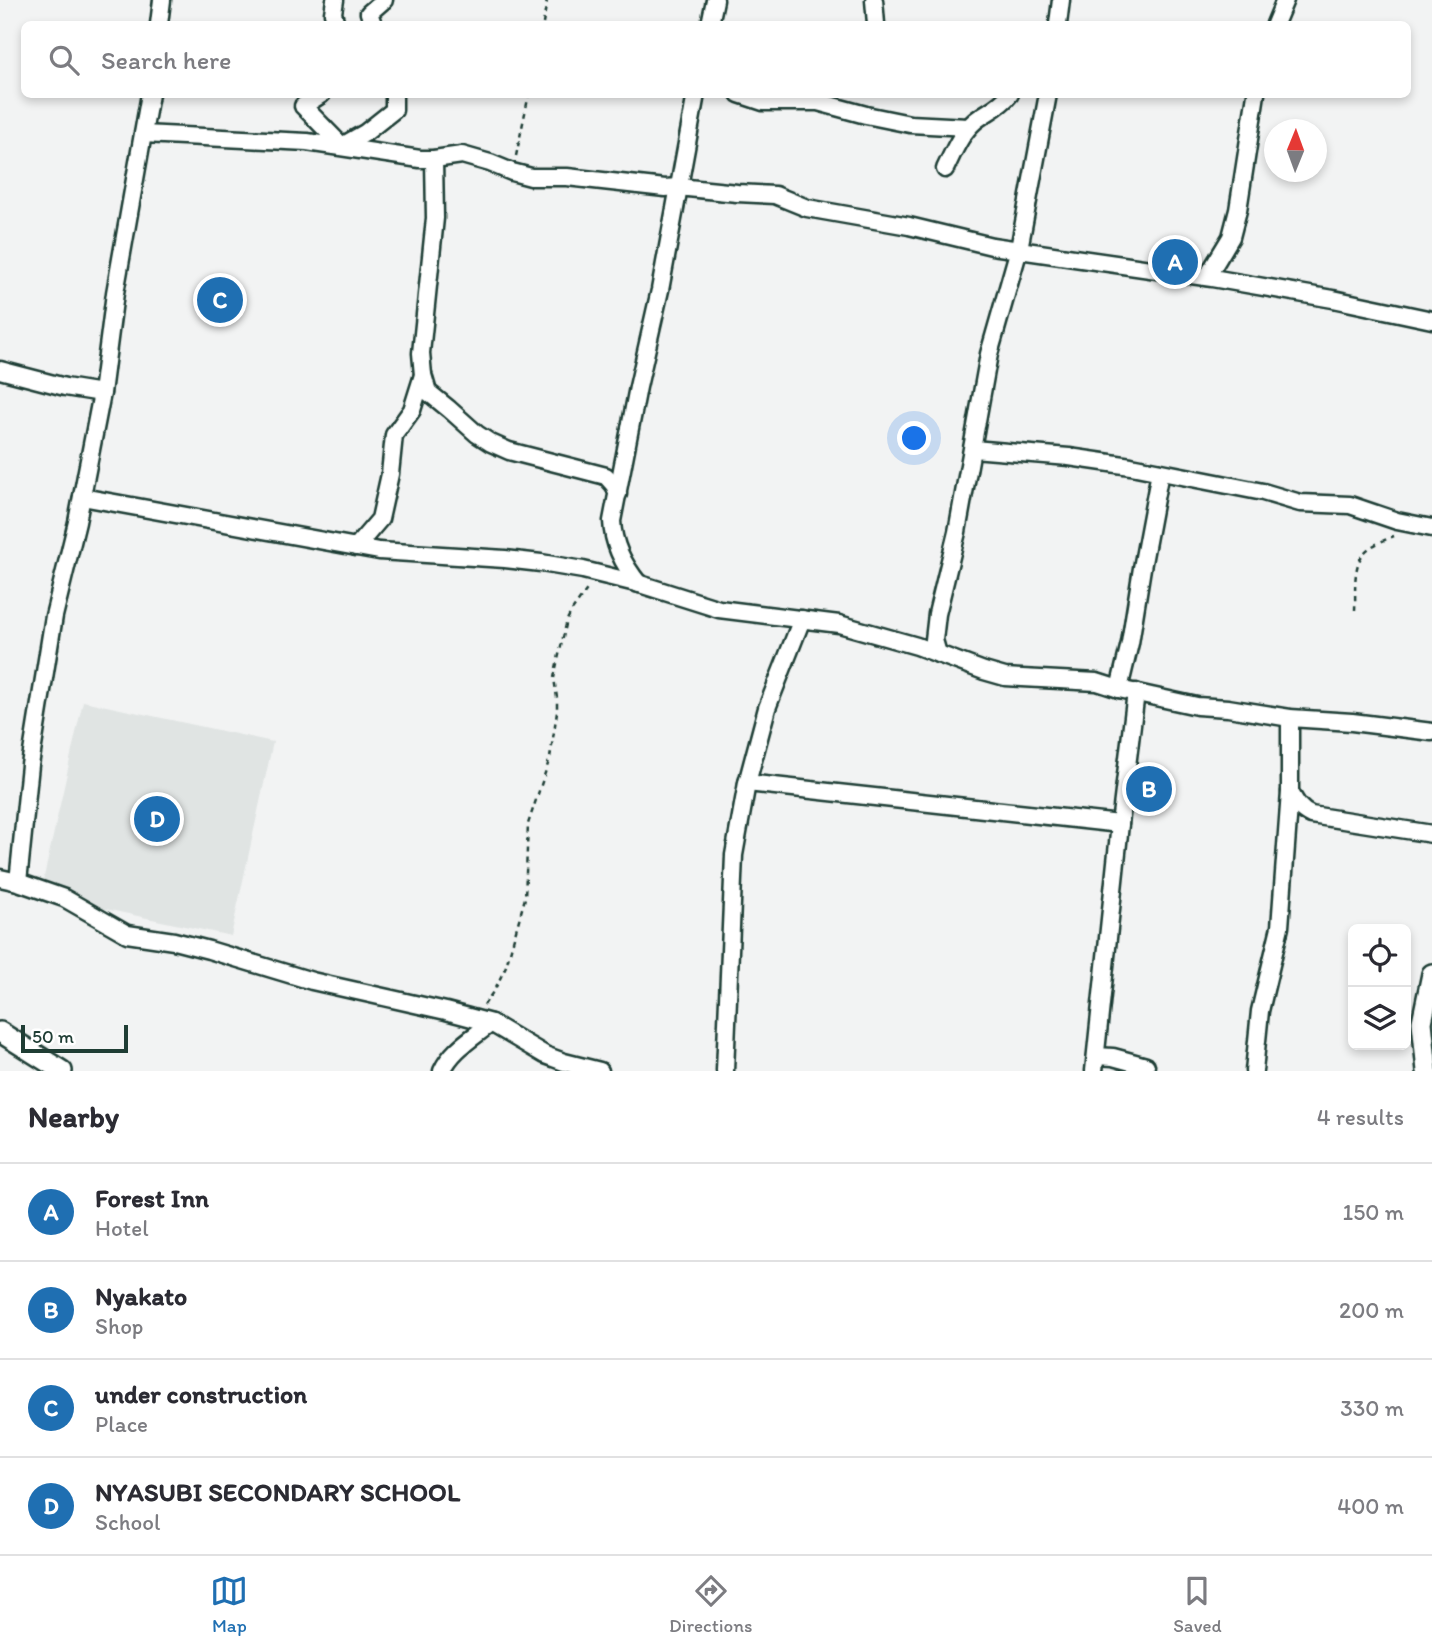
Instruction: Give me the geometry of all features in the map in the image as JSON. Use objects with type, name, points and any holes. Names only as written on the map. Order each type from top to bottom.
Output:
[{"type":"street","points":[[159,21],[162,0]]},
{"type":"street","points":[[335,0],[333,13],[335,21]]},
{"type":"street","points":[[372,21],[369,13],[384,0]]},
{"type":"street","points":[[711,21],[715,0]]},
{"type":"street","points":[[874,0],[876,21]]},
{"type":"street","points":[[1058,21],[1061,0]]},
{"type":"street","points":[[1276,21],[1285,0]]},
{"type":"street","points":[[18,882],[30,765],[47,655],[102,393],[115,293],[149,98]]},
{"type":"street","points":[[316,98],[303,106],[342,146]]},
{"type":"street","points":[[342,146],[365,133],[394,110],[394,98]]},
{"type":"street","points":[[639,584],[628,570],[615,541],[612,522],[660,289],[695,98]]},
{"type":"street","points":[[751,98],[763,102],[818,102],[910,124],[968,127]]},
{"type":"street","points":[[945,169],[968,127],[1000,106],[1007,98]]},
{"type":"street","points":[[938,654],[934,640],[937,614],[957,532],[989,354],[1018,249],[1047,98]]},
{"type":"street","points":[[1207,277],[1227,245],[1235,224],[1255,98]]},
{"type":"street","points":[[143,134],[307,142],[420,159],[462,155],[531,177],[567,177],[665,188],[775,195],[807,208],[909,226],[972,242],[1207,277],[1432,320]]},
{"type":"street","points":[[434,159],[435,218],[421,353],[428,392],[491,443],[535,459],[606,477],[618,494]]},
{"type":"street","points":[[0,370],[65,387],[102,393]]},
{"type":"street","points":[[356,547],[380,519],[390,474],[394,435],[412,410],[423,375]]},
{"type":"street","points":[[973,449],[1069,457],[1160,472],[1263,492],[1300,503],[1350,505],[1428,528]]},
{"type":"street","points":[[1119,689],[1130,643],[1160,472]]},
{"type":"street","points":[[82,497],[356,547],[541,563],[593,573],[719,609],[839,624],[1005,677],[1097,682],[1188,705],[1432,732]]},
{"type":"street","points":[[725,1071],[734,855],[747,783],[767,709],[802,619]]},
{"type":"street","points":[[1136,692],[1119,824],[1095,1063],[1113,1057],[1146,1066]]},
{"type":"street","points":[[1254,1071],[1260,1011],[1280,927],[1290,792],[1290,718]]},
{"type":"street","points":[[747,783],[1119,824]]},
{"type":"street","points":[[1290,792],[1297,806],[1311,816],[1432,834]]},
{"type":"street","points":[[0,878],[64,898],[127,934],[186,944],[312,981],[483,1021],[545,1055],[600,1071]]},
{"type":"street","points":[[1427,1071],[1422,1022],[1432,974]]},
{"type":"street","points":[[442,1071],[456,1049],[483,1021]]},
{"type":"street","points":[[1,1033],[62,1071]]},
{"type":"path","points":[[543,21],[547,0]]},
{"type":"path","points":[[512,173],[528,98]]},
{"type":"path","points":[[1355,610],[1357,566],[1364,554],[1393,536],[1428,528]]},
{"type":"path","points":[[483,1021],[506,966],[526,898],[528,824],[550,758],[557,712],[554,678],[567,620],[589,587],[593,573]]},
{"type":"shaded area","points":[[83,701],[273,742],[231,936],[40,895]]},
{"type":"place","name":"Forest Inn","points":[[1175,262]]},
{"type":"place","name":"under construction","points":[[220,300]]},
{"type":"place","name":"Nyakato","points":[[1149,789]]},
{"type":"place","name":"NYASUBI SECONDARY SCHOOL","points":[[157,819]]}]
